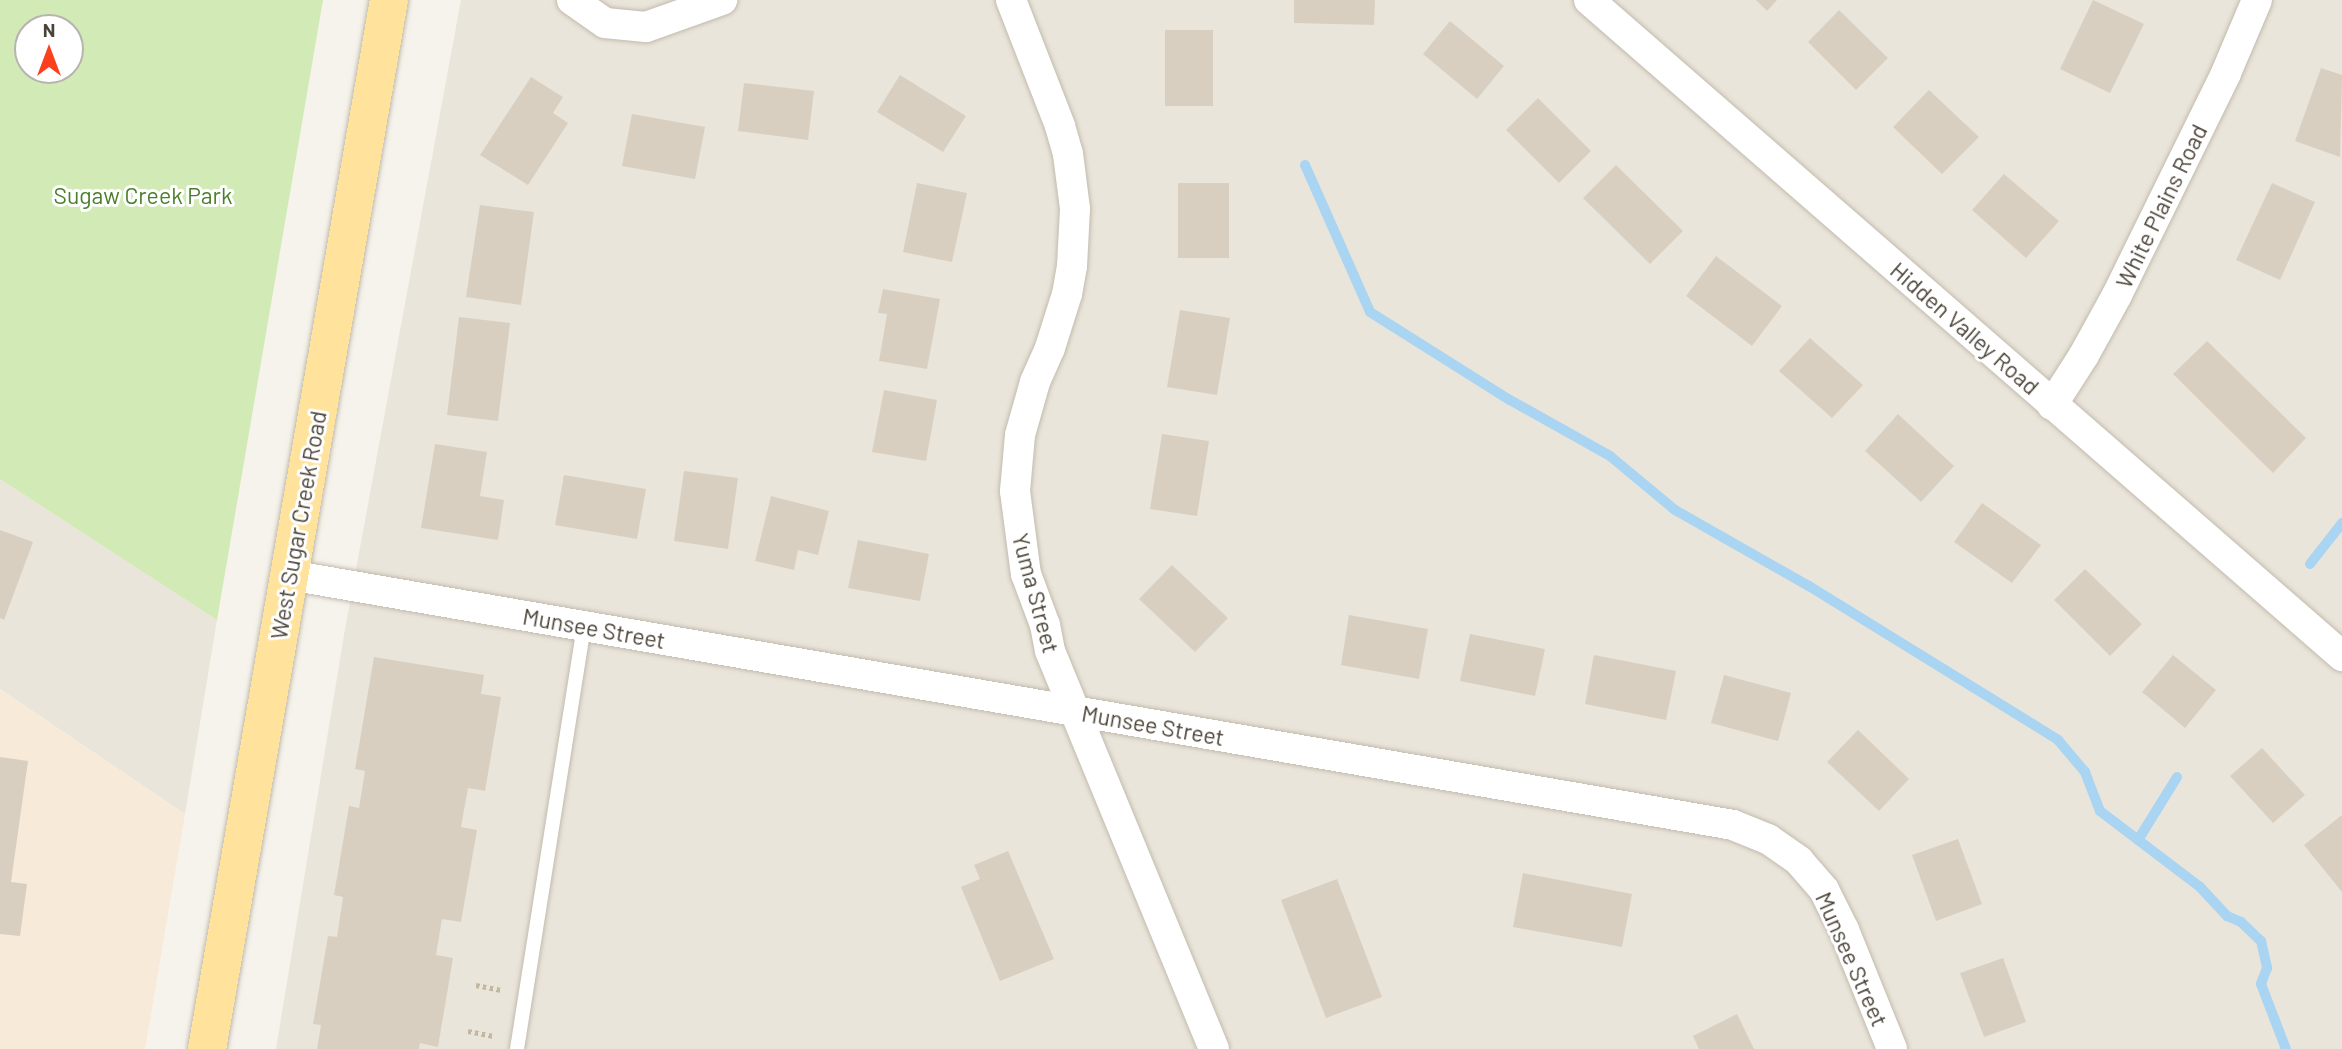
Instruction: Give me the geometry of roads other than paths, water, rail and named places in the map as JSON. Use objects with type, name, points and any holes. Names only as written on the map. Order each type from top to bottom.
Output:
[{"type":"main road","name":"West Sugar Creek Road","points":[[207,1049],[389,0]]},
{"type":"street","points":[[572,0],[605,23],[646,27],[722,0]]},
{"type":"street","name":"Yuma Street","points":[[1010,0],[1060,126],[1068,153],[1075,209],[1067,294],[1050,348],[1035,382],[1020,435],[1015,491],[1026,574],[1045,625],[1050,651],[1214,1049]]},
{"type":"street","name":"Hidden Valley Road","points":[[1589,0],[2342,656]]},
{"type":"street","name":"White Plains Road","points":[[2052,405],[2117,295],[2226,73],[2257,0]]},
{"type":"street","name":"Munsee Street","points":[[289,575],[1013,698],[1733,825],[1768,839],[1799,861],[1824,890],[1844,930],[1892,1049]]},
{"type":"lane","points":[[517,1049],[584,626]]},
{"type":"waterway","points":[[1305,165],[1370,312],[1510,400],[1610,456],[1675,510],[1809,586],[2058,740],[2085,772],[2100,811],[2200,887],[2227,916],[2241,922],[2261,941],[2267,968],[2261,984],[2286,1049]]},
{"type":"waterway","points":[[2310,564],[2342,523]]},
{"type":"waterway","points":[[2138,840],[2177,777]]},
{"type":"park label","name":"Sugaw Creek Park","points":[[143,195]]}]
